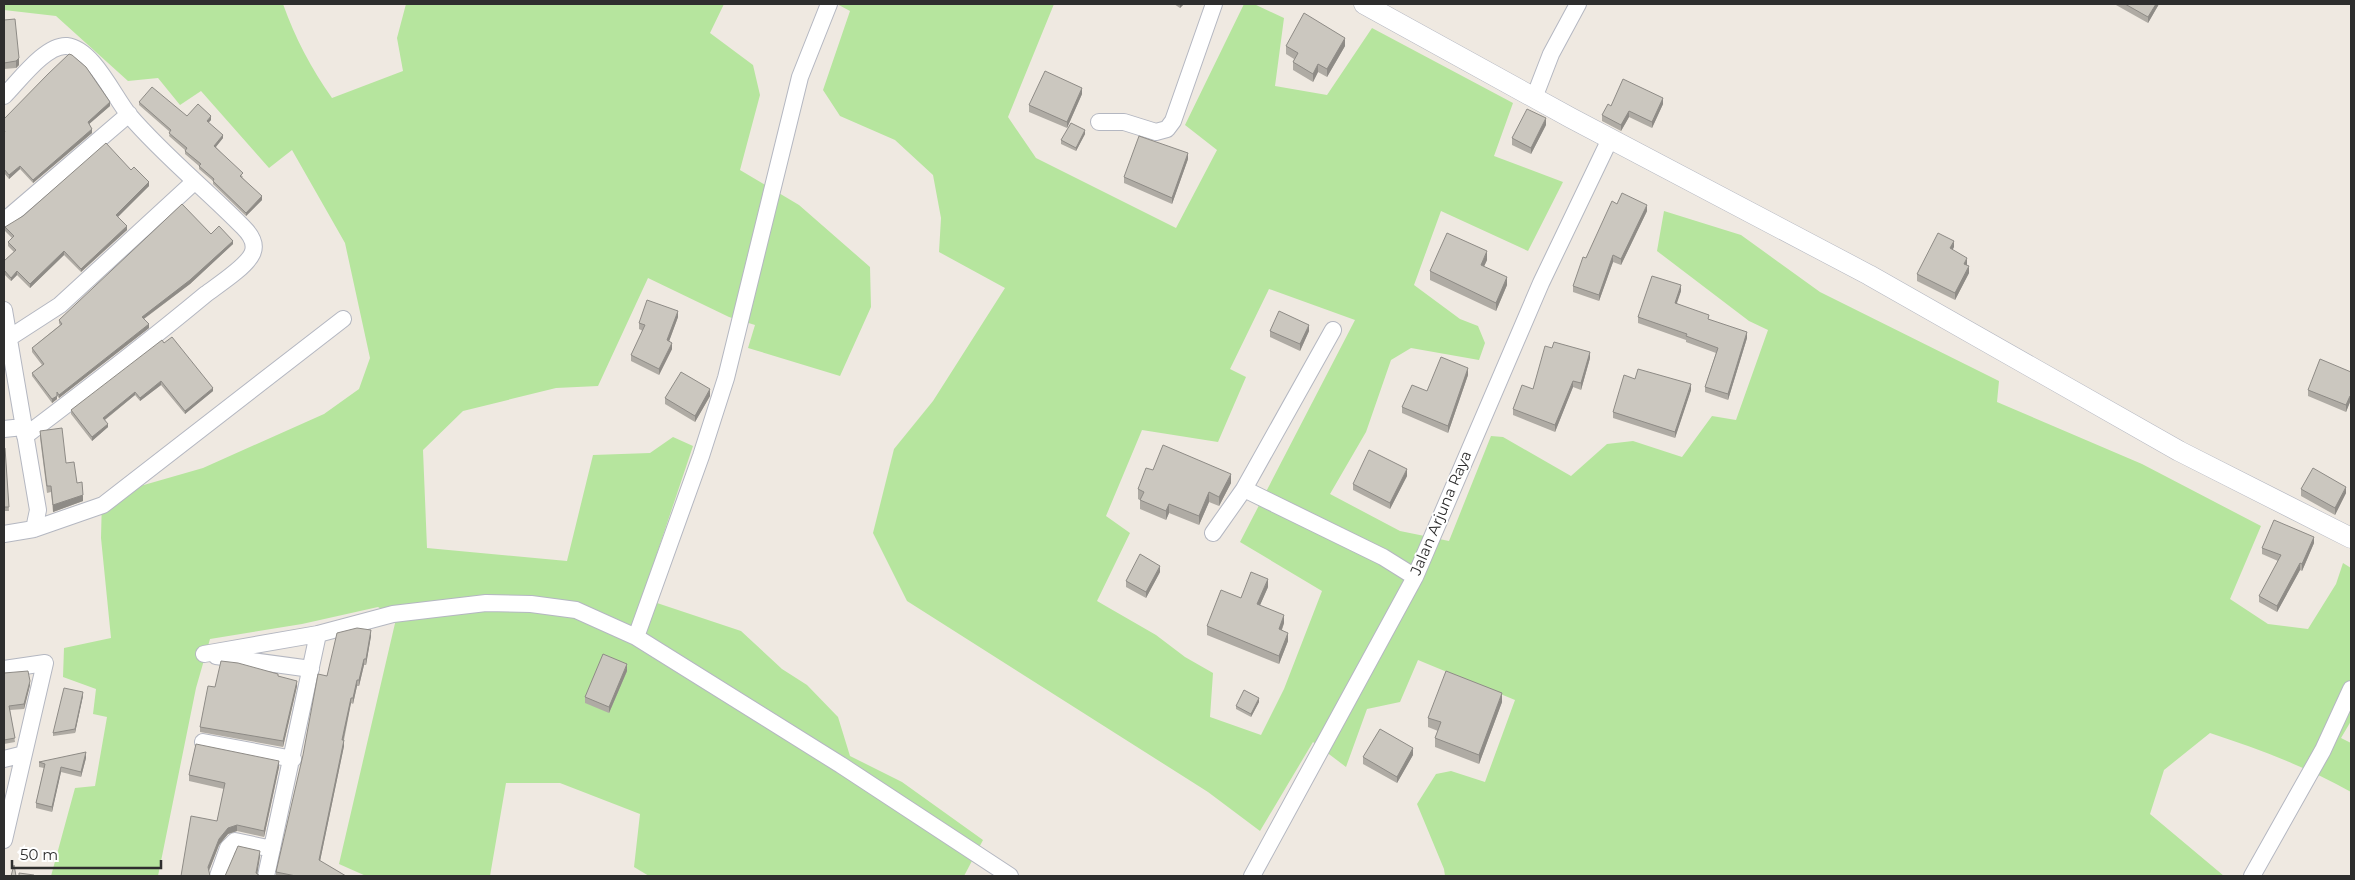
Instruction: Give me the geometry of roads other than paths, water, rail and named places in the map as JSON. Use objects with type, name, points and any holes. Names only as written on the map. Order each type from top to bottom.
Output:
[{"type":"street","points":[[636,637],[726,378],[800,78],[829,4]]},
{"type":"street","points":[[1099,122],[1124,122],[1156,132],[1167,129],[1172,121],[1214,4]]},
{"type":"street","points":[[1364,4],[1610,139],[1869,275],[2194,459],[2351,538]]},
{"type":"street","points":[[1534,98],[1551,54],[1578,4]]},
{"type":"street","points":[[4,96],[51,48],[67,46],[74,48],[88,59],[129,114],[194,182],[250,233],[254,244],[251,256],[138,351],[24,432],[4,429]]},
{"type":"street","points":[[4,221],[129,114]]},
{"type":"street","name":"Jalan Arjuna Raya","points":[[1252,876],[1415,577],[1541,283],[1610,139]]},
{"type":"street","points":[[6,338],[60,306],[194,182]]},
{"type":"street","points":[[4,310],[6,338],[38,510],[34,529]]},
{"type":"street","points":[[4,534],[34,529],[103,505],[343,319]]},
{"type":"street","points":[[1213,533],[1244,489],[1333,330]]},
{"type":"street","points":[[1244,489],[1383,557],[1415,577]]},
{"type":"street","points":[[311,669],[204,654],[318,634],[393,614],[486,603],[531,604],[576,610],[636,637],[857,775],[1010,876]]},
{"type":"street","points":[[266,876],[293,758],[318,634]]},
{"type":"street","points":[[4,669],[45,663],[4,840]]},
{"type":"street","points":[[2252,876],[2323,750],[2351,688]]},
{"type":"street","points":[[203,742],[293,758]]},
{"type":"street","points":[[4,759],[24,754]]},
{"type":"street","points":[[218,876],[228,848],[235,841],[272,849]]}]
